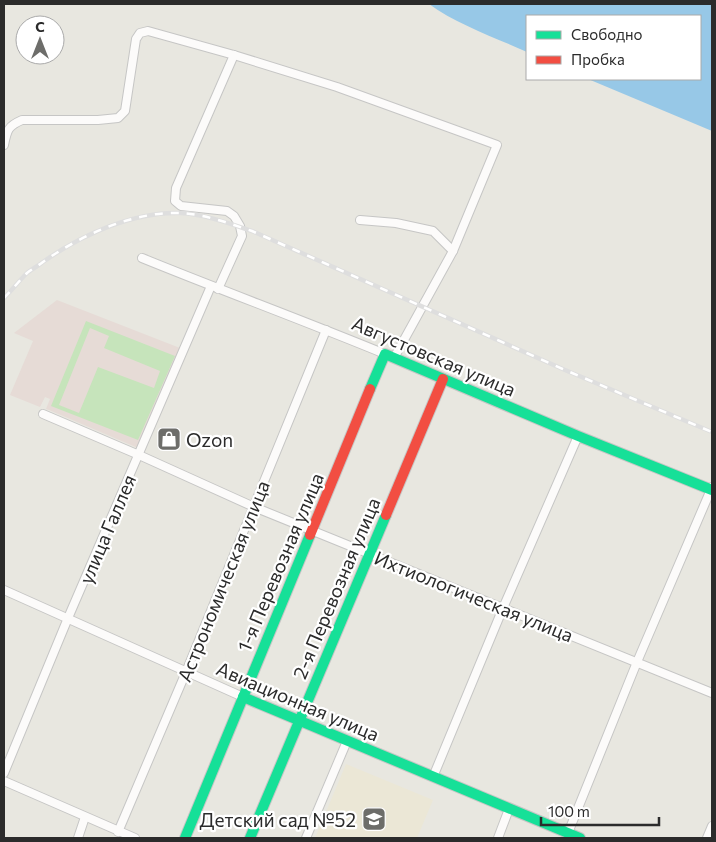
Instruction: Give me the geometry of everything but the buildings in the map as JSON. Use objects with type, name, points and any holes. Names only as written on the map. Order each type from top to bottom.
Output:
[{"type":"street","points":[[4,145],[6,133],[12,125],[22,120],[98,120],[118,118],[125,111],[136,39],[140,33],[148,30],[336,86],[496,145],[453,251],[390,356]]},
{"type":"street","name":"улица Галлея","points":[[4,773],[138,455],[215,288],[242,236],[240,226],[234,216],[227,211],[181,206],[174,201],[176,188],[234,55]]},
{"type":"street","points":[[360,220],[396,223],[433,231],[453,251]]},
{"type":"street","name":"Августовская улица","points":[[142,258],[326,330],[578,436],[712,489]]},
{"type":"street","name":"Астрономическая улица","points":[[118,832],[186,672],[326,330]]},
{"type":"street","name":"1-я Перевозная улица","points":[[186,838],[312,531],[390,356]]},
{"type":"street","name":"2-я Перевозная улица","points":[[250,838],[443,379]]},
{"type":"street","name":"Ихтиологическая улица","points":[[43,414],[254,507],[712,694]]},
{"type":"street","points":[[433,777],[503,608],[578,436]]},
{"type":"street","points":[[568,834],[637,662],[712,489]]},
{"type":"street","name":"Авиационная улица","points":[[4,590],[243,697],[580,838]]},
{"type":"street","points":[[306,838],[347,741]]},
{"type":"street","points":[[4,781],[135,838]]},
{"type":"street","points":[[498,838],[509,809]]},
{"type":"street","points":[[78,838],[85,817]]},
{"type":"street","points":[[707,838],[712,826]]},
{"type":"shaded area","points":[[57,300],[180,348],[138,448],[46,409],[50,399],[45,397],[40,407],[10,395],[33,341],[14,333]]},
{"type":"shaded area","name":"Детский сад №52","points":[[346,764],[433,800],[417,838],[315,838]]},
{"type":"green space","points":[[86,321],[175,356],[138,440],[51,406]],"holes":[[[90,328],[109,336],[104,348],[160,371],[154,388],[98,367],[79,413],[59,405]]]},
{"type":"water","points":[[429,4],[712,4],[712,131],[590,80],[701,80],[701,15],[526,15],[526,52],[464,24]]},
{"type":"railway","points":[[4,298],[29,272],[58,252],[91,234],[145,216],[163,213],[199,215],[252,231],[565,370],[712,432]]},
{"type":"traffic: fast","points":[[370,389],[385,354],[578,436],[712,490]]},
{"type":"traffic: fast","points":[[250,838],[386,515]]},
{"type":"traffic: fast","points":[[185,838],[310,535]]},
{"type":"traffic: fast","points":[[243,697],[580,838]]},
{"type":"traffic: jam","points":[[386,515],[443,379]]},
{"type":"traffic: jam","points":[[310,535],[370,389]]},
{"type":"place","name":"Ozon","points":[[169,439]]},
{"type":"place","name":"Детский сад №52","points":[[374,819]]}]
